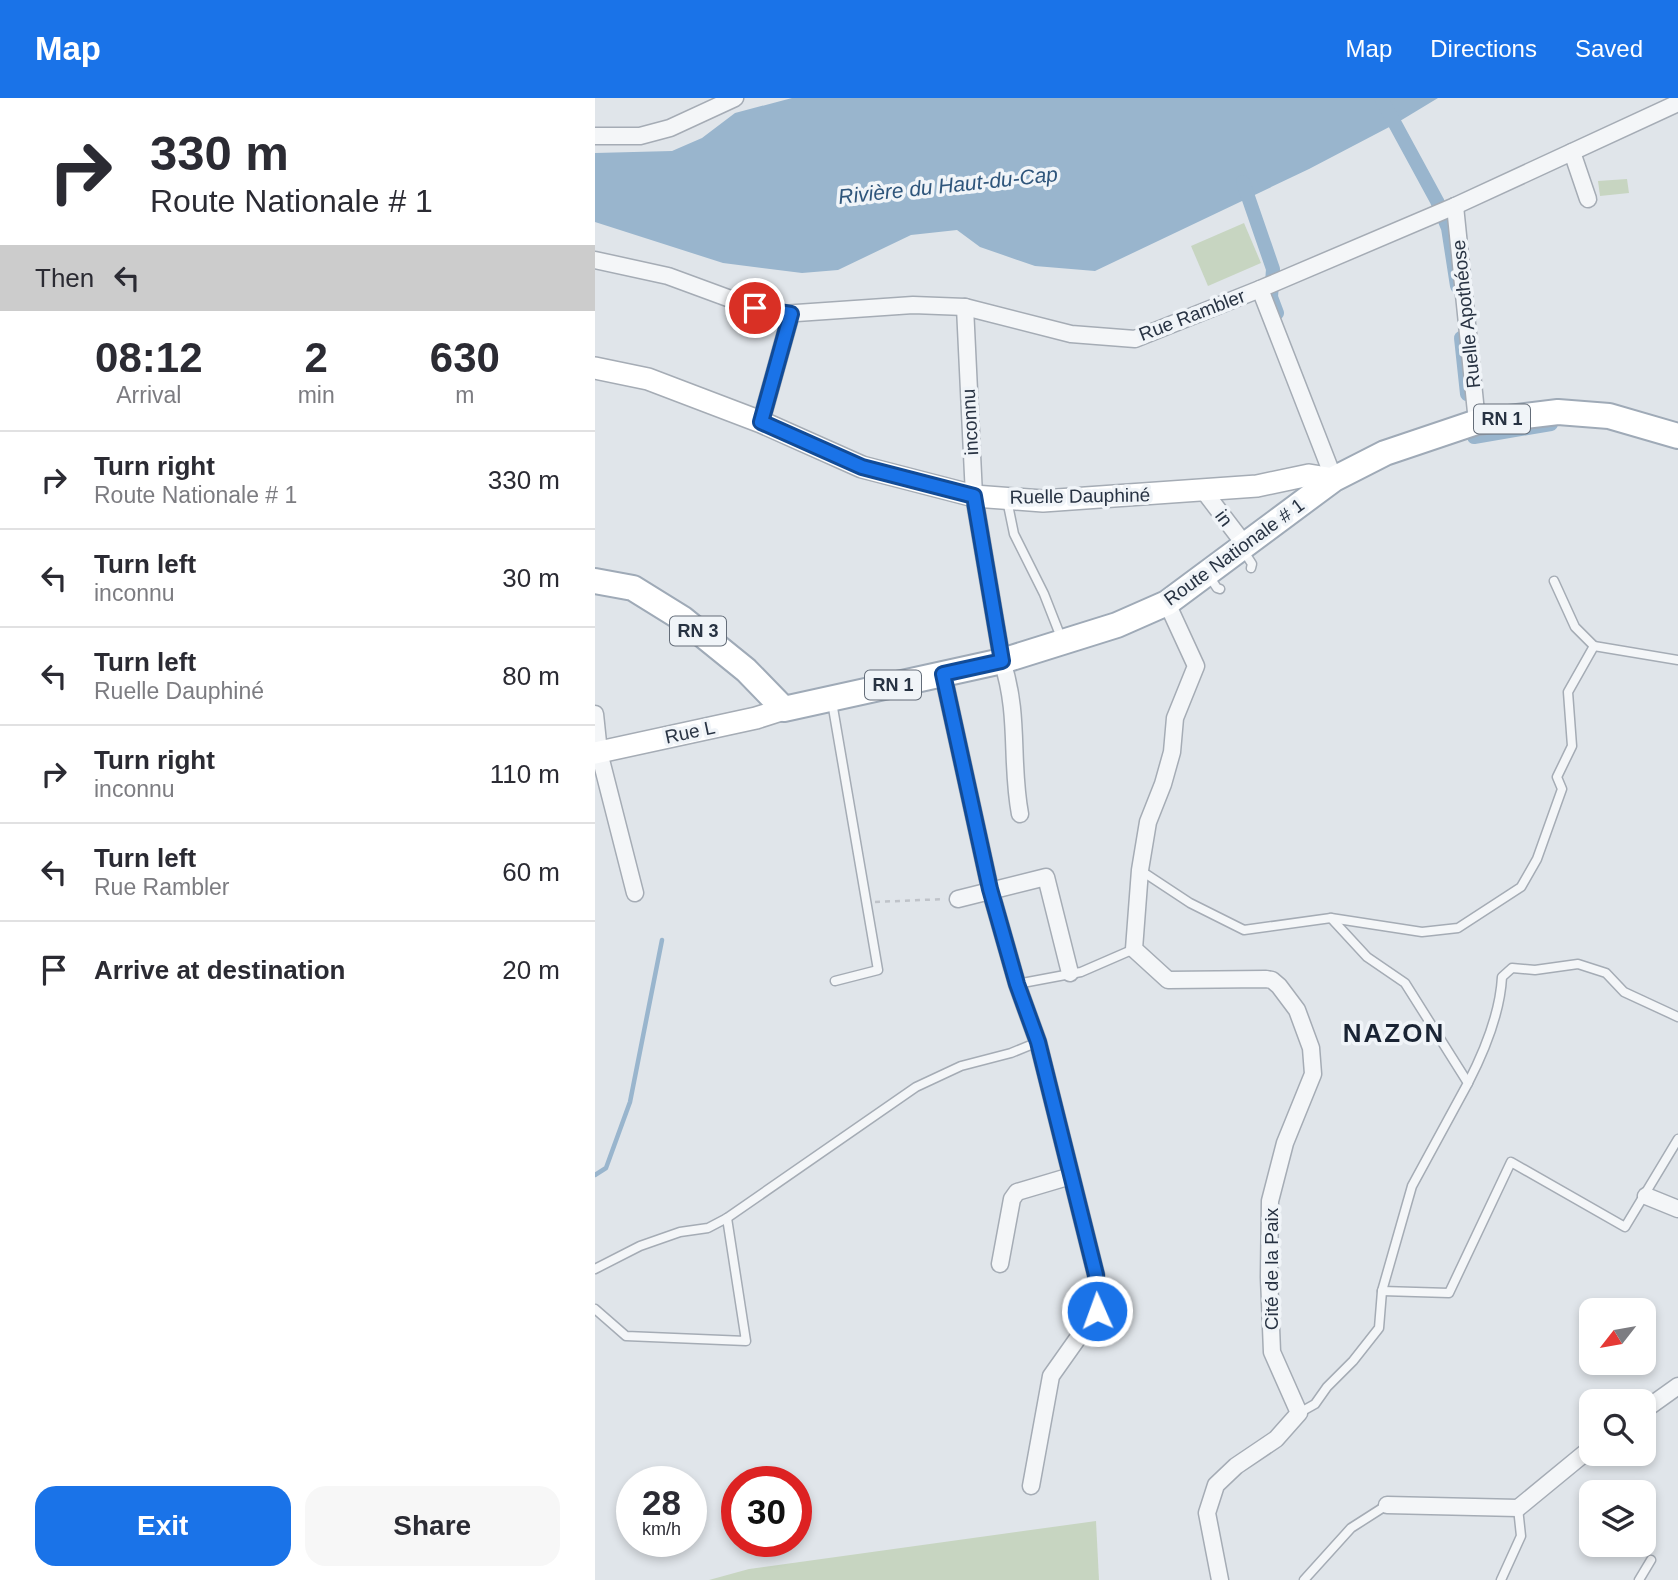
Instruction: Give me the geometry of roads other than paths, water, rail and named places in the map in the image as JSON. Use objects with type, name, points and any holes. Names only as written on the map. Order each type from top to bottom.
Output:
[{"type":"main road","name":"Route Nationale # 1","points":[[783,709],[1035,653],[1117,625],[1213,581],[1334,479],[1385,453],[1477,422],[1558,412],[1609,416],[1678,436]]},
{"type":"main road","name":"RN 3","points":[[595,581],[633,588],[683,619],[746,670],[783,709]]},
{"type":"street","points":[[595,136],[640,136],[670,128],[735,98]]},
{"type":"street","name":"Rue Rambler","points":[[595,260],[668,276],[755,308],[791,314],[913,305],[965,306],[1071,334],[1135,339],[1455,206],[1678,103]]},
{"type":"street","points":[[1572,152],[1588,199]]},
{"type":"street","name":"Ruelle Apothéose","points":[[1455,206],[1477,422]]},
{"type":"street","points":[[1260,289],[1334,479]]},
{"type":"street","name":"inconnu","points":[[965,306],[974,496],[1002,661],[1010,686],[1015,727],[1016,796],[1020,814]]},
{"type":"street","points":[[761,422],[791,314]]},
{"type":"street","name":"Ruelle Dauphiné","points":[[595,368],[648,379],[761,422],[862,467],[974,496],[1043,500],[1257,486],[1309,475],[1334,479]]},
{"type":"street","name":"in","points":[[1203,490],[1246,554]]},
{"type":"street","points":[[1134,949],[1140,870],[1148,822],[1172,752],[1175,718],[1196,666],[1167,603]]},
{"type":"street","points":[[943,674],[990,889],[1017,984],[1038,1042],[1096,1275],[1097,1311],[1051,1376],[1031,1486]]},
{"type":"street","name":"Rue L","points":[[597,752],[756,718],[783,709]]},
{"type":"street","points":[[595,714],[597,752],[635,893]]},
{"type":"street","points":[[958,899],[1047,877],[1070,974]]},
{"type":"street","name":"Cité de la Paix","points":[[1134,949],[1168,980],[1272,981],[1297,1010],[1305,1031],[1311,1048],[1313,1074],[1285,1143],[1270,1201],[1272,1352],[1299,1413]]},
{"type":"street","points":[[1000,1264],[1012,1199],[1017,1192],[1071,1176]]},
{"type":"street","points":[[1646,1196],[1678,1209]]},
{"type":"street","points":[[1656,1402],[1678,1387]]},
{"type":"street","points":[[1220,1580],[1207,1513],[1216,1485],[1236,1466],[1276,1439],[1299,1413]]},
{"type":"street","points":[[1387,1506],[1518,1508],[1579,1458]]},
{"type":"lane","points":[[1007,498],[1014,534],[1044,594],[1064,643]]},
{"type":"lane","points":[[1554,581],[1574,627],[1594,646],[1678,660]]},
{"type":"lane","points":[[1140,870],[1190,903],[1244,930],[1331,918],[1422,932],[1458,929],[1521,887],[1537,859],[1562,789],[1557,777],[1571,746],[1568,692],[1594,646]]},
{"type":"lane","points":[[831,699],[878,970],[835,981]]},
{"type":"lane","points":[[1331,918],[1367,957],[1405,983],[1468,1083]]},
{"type":"lane","points":[[1017,984],[1081,972],[1134,949]]},
{"type":"lane","points":[[1299,1413],[1315,1404],[1378,1328],[1382,1291],[1412,1186],[1483,1054],[1500,1001],[1502,977],[1512,968],[1535,970],[1578,964],[1606,973],[1624,992],[1678,1017]]},
{"type":"lane","points":[[595,1269],[640,1246],[680,1232],[708,1228],[727,1218],[916,1087],[961,1066],[1011,1053],[1038,1042]]},
{"type":"lane","points":[[1382,1291],[1448,1293],[1511,1162],[1625,1227],[1678,1139]]},
{"type":"lane","points":[[595,1309],[626,1336],[746,1341],[727,1218]]},
{"type":"lane","points":[[1304,1580],[1351,1528],[1387,1506]]},
{"type":"lane","points":[[1501,1580],[1521,1536],[1518,1508]]},
{"type":"lane","points":[[1639,1580],[1651,1560]]},
{"type":"water","name":"Rivière du Haut-du-Cap","points":[[792,98],[1438,98],[1309,169],[1095,271],[1035,266],[980,247],[957,230],[911,235],[838,270],[802,273],[723,263],[595,222],[595,153],[672,151],[702,138],[735,113]]},
{"type":"waterway","points":[[1381,98],[1437,201],[1448,228],[1457,286]]},
{"type":"waterway","points":[[1243,182],[1273,269],[1271,297],[1277,313]]},
{"type":"waterway","points":[[1461,338],[1467,394]]},
{"type":"waterway","points":[[1471,418],[1474,437],[1551,424]]},
{"type":"waterway","points":[[595,1175],[606,1168],[630,1102],[662,940]]},
{"type":"district","name":"NAZON","points":[[1394,1033]]}]
